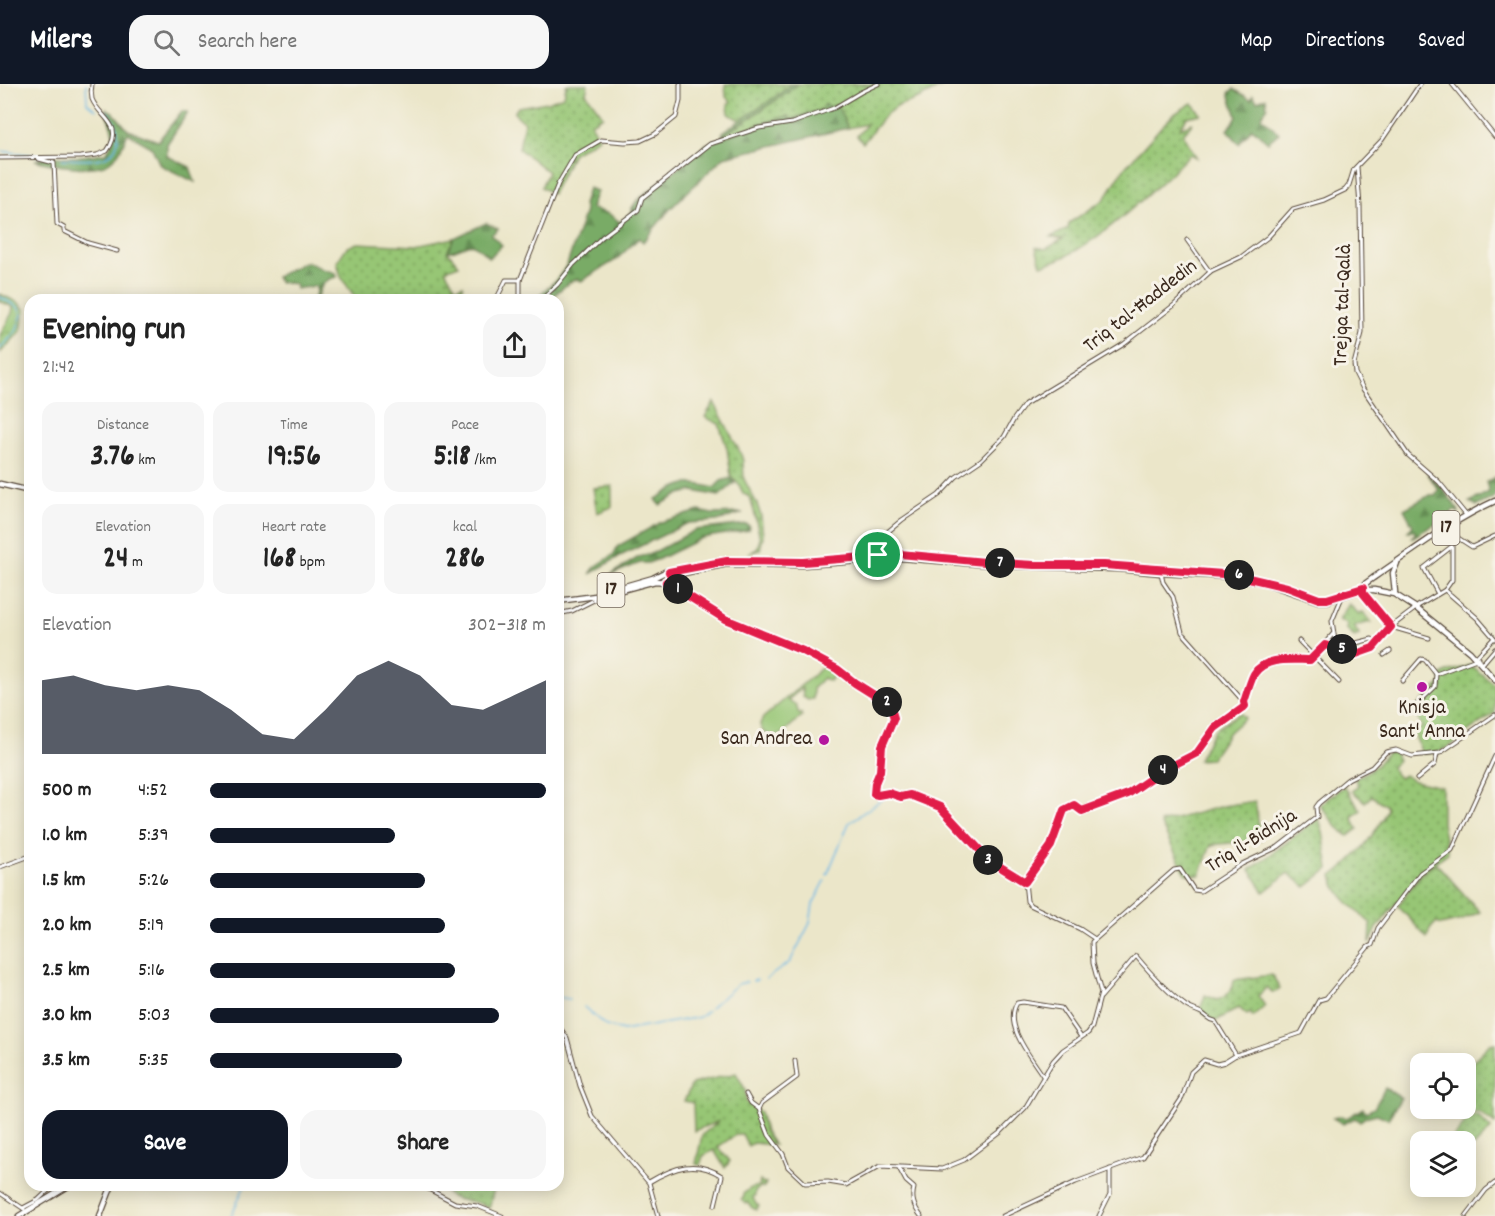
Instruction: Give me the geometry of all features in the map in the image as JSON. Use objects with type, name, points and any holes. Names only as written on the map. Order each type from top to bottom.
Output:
[{"type":"main road","points":[[0,486],[24,492]]},
{"type":"main road","name":"17","points":[[564,600],[594,597],[655,581],[670,581],[683,573],[727,564],[803,565],[900,558],[1005,566],[1118,568],[1236,577],[1265,583],[1318,601],[1328,601],[1363,589],[1366,583],[1466,515],[1495,501]]},
{"type":"main road","name":"17","points":[[564,599],[603,592],[666,573],[727,561],[803,562],[900,554],[1034,565],[1095,565],[1217,573],[1265,580],[1319,599],[1363,589]]},
{"type":"main road","name":"17","points":[[1393,573],[1399,561]]},
{"type":"main road","points":[[1386,569],[1393,573],[1395,592]]},
{"type":"main road","points":[[666,573],[670,581]]},
{"type":"main road","points":[[666,573],[670,581]]},
{"type":"main road","points":[[1363,589],[1395,592],[1417,607],[1479,659],[1495,678]]},
{"type":"main road","points":[[1363,589],[1386,592],[1417,607]]},
{"type":"main road","points":[[19,1216],[25,1210],[61,1191]]},
{"type":"main road","points":[[98,1216],[107,1191]]},
{"type":"street","points":[[0,158],[90,157],[102,154],[109,147],[113,137],[112,130],[107,118],[92,100],[92,84]]},
{"type":"street","points":[[519,294],[518,280],[558,184],[575,155],[601,140],[632,142],[655,134],[676,117],[679,110],[680,84]]},
{"type":"street","points":[[547,294],[602,237],[638,210],[642,198],[710,144],[759,128],[792,123],[834,108],[878,84]]},
{"type":"street","name":"Triq tal-Ħaddedin","points":[[878,555],[885,534],[939,495],[954,478],[981,460],[1004,437],[1025,404],[1124,344],[1173,306],[1210,272],[1241,257],[1259,244],[1293,209],[1324,200],[1345,190],[1357,166],[1382,140],[1420,84]]},
{"type":"street","points":[[1452,84],[1495,137]]},
{"type":"street","points":[[39,158],[54,163],[57,224],[64,228],[64,231],[88,243],[117,251]]},
{"type":"street","name":"Trejqa tal-Qalà","points":[[1357,166],[1360,206],[1362,333],[1354,364],[1355,374],[1408,455],[1440,482],[1466,515]]},
{"type":"street","points":[[1187,240],[1210,272]]},
{"type":"street","points":[[499,294],[506,281],[518,280]]},
{"type":"street","points":[[1448,527],[1452,534],[1472,547],[1495,536]]},
{"type":"street","points":[[1325,645],[1356,654],[1373,648],[1391,627],[1417,607],[1445,590],[1452,580],[1452,534]]},
{"type":"street","points":[[1438,594],[1424,568],[1451,547]]},
{"type":"street","points":[[1161,573],[1163,582],[1173,597],[1182,632],[1244,702]]},
{"type":"street","points":[[670,581],[686,593]]},
{"type":"street","points":[[670,581],[725,619],[803,651],[837,669],[890,705],[894,718],[882,746],[880,771],[874,788],[876,795],[889,793],[901,797],[910,795],[940,807],[989,860],[1025,882]]},
{"type":"street","points":[[1363,589],[1391,627],[1429,638]]},
{"type":"street","points":[[1445,590],[1477,618],[1495,639],[1479,659]]},
{"type":"street","points":[[1336,647],[1332,621],[1342,596]]},
{"type":"street","points":[[564,613],[594,600],[594,597]]},
{"type":"street","points":[[746,1094],[751,1103],[759,1109],[788,1167],[805,1183],[828,1182],[846,1185],[876,1167],[884,1165],[899,1168],[942,1168],[964,1160],[1001,1132],[1025,1108],[1043,1076],[1063,1050],[1088,1033],[1101,996],[1093,963],[1092,942],[1095,939],[1080,929],[1030,905],[1026,899],[1025,882],[1051,846],[1064,810],[1074,805],[1082,811],[1119,798],[1160,772],[1197,753],[1215,728],[1245,706],[1244,702],[1255,673],[1262,667],[1282,659],[1310,660],[1333,634]]},
{"type":"street","points":[[1356,643],[1371,639],[1377,644]]},
{"type":"street","points":[[1299,641],[1339,682]]},
{"type":"street","points":[[1436,674],[1479,659],[1495,649]]},
{"type":"street","points":[[1384,655],[1390,651]]},
{"type":"street","points":[[1402,681],[1421,658],[1436,674],[1435,687],[1413,708]]},
{"type":"street","points":[[1418,779],[1435,764],[1437,754],[1495,715]]},
{"type":"street","name":"Triq il-Bidnija","points":[[1095,939],[1176,868],[1180,869],[1194,890],[1199,892],[1242,864],[1278,847],[1316,818],[1318,815],[1316,807],[1319,803],[1348,779],[1372,767],[1386,752],[1396,750],[1412,756],[1437,754]]},
{"type":"street","points":[[1003,1216],[1143,1157],[1182,1098],[1191,1072],[1204,1060],[1217,1064],[1225,1062],[1236,1055],[1297,1035],[1304,1030],[1319,1000],[1326,998],[1372,945],[1378,928],[1420,873],[1452,850],[1495,756]]},
{"type":"street","points":[[0,867],[24,858]]},
{"type":"street","points":[[1101,996],[1136,956],[1178,1000],[1188,1008],[1215,1021],[1236,1055]]},
{"type":"street","points":[[1043,1076],[1017,1036],[1014,1011],[1017,1003],[1061,1008],[1081,1037]]},
{"type":"street","points":[[564,1034],[592,1116],[649,1183],[658,1216]]},
{"type":"street","points":[[759,1109],[762,1103],[797,1077],[795,1061]]},
{"type":"street","points":[[649,1183],[666,1171],[679,1167],[692,1166],[714,1171],[722,1176],[715,1204]]},
{"type":"street","points":[[899,1168],[906,1181],[914,1188],[912,1196],[916,1211],[921,1216]]},
{"type":"street","points":[[1099,1216],[1110,1194],[1110,1169]]},
{"type":"street","points":[[1466,1216],[1486,1190],[1495,1183]]},
{"type":"street","points":[[0,1193],[25,1210],[48,1191]]},
{"type":"street","points":[[432,1191],[455,1203],[477,1206],[502,1216]]},
{"type":"green space","points":[[588,84],[586,93],[603,116],[591,123],[599,138],[573,153],[552,194],[541,187],[548,172],[519,149],[524,122],[514,113],[518,107],[547,102],[564,96],[566,85]]},
{"type":"green space","points":[[725,84],[791,84],[741,121],[729,114],[728,104],[731,102],[726,97]]},
{"type":"green space","points":[[791,84],[797,84],[722,136],[723,132]]},
{"type":"green space","points":[[797,84],[947,84],[918,99],[900,105],[886,114],[863,143],[857,136],[867,124],[848,128],[836,105],[789,120],[788,117],[759,124],[724,138],[722,136]]},
{"type":"green space","points":[[1234,89],[1251,100],[1253,95],[1257,101],[1266,98],[1267,108],[1261,116],[1279,133],[1268,142],[1252,128],[1239,144],[1228,130],[1237,117],[1229,93]]},
{"type":"green space","points":[[1192,103],[1201,114],[1187,117],[1180,128],[1193,123],[1183,134],[1197,158],[1190,154],[1140,202],[1079,249],[1041,265],[1036,247],[1046,249],[1063,239],[1051,237],[1068,229],[1069,223],[1104,200],[1123,170],[1161,127],[1174,114]]},
{"type":"green space","points":[[824,104],[828,107],[837,105],[848,128],[724,157],[670,209],[643,242],[639,238],[616,260],[581,281],[578,279],[570,282],[555,294],[541,294],[557,279],[567,265],[585,211],[583,205],[588,188],[597,191],[591,208],[609,214],[620,222],[632,212],[638,199],[640,201],[641,197],[702,149],[704,145],[759,124],[788,116],[790,120],[822,109]]},
{"type":"green space","points":[[106,109],[113,112],[128,130],[158,141],[182,111],[188,112],[167,144],[167,156],[190,167],[195,182],[160,165],[152,148],[128,133],[116,156],[103,165],[85,168],[35,160],[106,153],[113,141],[113,135]]},
{"type":"green space","points":[[486,223],[498,229],[491,235],[502,245],[489,258],[477,247],[469,244],[447,252],[454,238]]},
{"type":"green space","points":[[454,238],[448,252],[459,265],[445,270],[456,288],[463,285],[462,294],[353,294],[341,277],[337,262],[346,248],[357,243],[416,246]]},
{"type":"green space","points":[[308,262],[336,273],[337,277],[329,279],[318,294],[316,294],[315,286],[296,289],[295,284],[279,282],[276,277]]},
{"type":"green space","points":[[0,294],[19,303],[24,309],[24,315],[21,331],[0,353],[0,335],[13,307],[0,301]]},
{"type":"green space","points":[[714,402],[741,454],[744,479],[761,516],[763,536],[760,550],[749,553],[757,549],[760,539],[754,511],[750,498],[743,493],[731,476],[727,448],[719,424],[705,417]]},
{"type":"green space","points":[[1427,473],[1442,488],[1459,513],[1454,510],[1448,517],[1454,520],[1443,527],[1435,524],[1411,538],[1415,531],[1408,531],[1413,526],[1404,509],[1430,495],[1435,495],[1439,490]]},
{"type":"green space","points":[[1495,477],[1495,497],[1477,506],[1470,502],[1489,492],[1486,482]]},
{"type":"green space","points":[[731,478],[735,483],[719,496],[693,491],[680,494],[660,505],[656,499],[684,484],[714,488],[721,481]]},
{"type":"green space","points":[[612,486],[612,507],[597,513],[593,488]]},
{"type":"green space","points":[[699,511],[712,514],[743,513],[717,521],[688,523],[620,556],[590,574],[595,567],[613,555],[618,546],[661,522]]},
{"type":"green space","points":[[747,524],[750,527],[749,530],[702,538],[659,559],[640,563],[610,575],[639,557],[653,553],[695,530]]},
{"type":"green space","points":[[1349,604],[1359,614],[1363,612],[1371,622],[1354,626],[1359,635],[1354,637],[1346,628],[1348,625],[1339,620]]},
{"type":"green space","points":[[1471,665],[1495,685],[1495,713],[1441,751],[1422,754],[1414,733],[1422,727],[1414,709],[1443,681],[1440,677],[1445,673]]},
{"type":"green space","points":[[824,666],[834,676],[829,681],[823,678],[813,688],[813,699],[808,700],[803,697],[802,688],[788,700],[796,705],[802,716],[779,736],[764,732],[760,724],[763,718]]},
{"type":"green space","points":[[1240,713],[1245,718],[1229,732],[1211,759],[1198,760],[1214,730]]},
{"type":"green space","points":[[1388,752],[1394,752],[1398,760],[1391,768],[1399,778],[1404,775],[1414,781],[1442,787],[1442,824],[1448,853],[1420,873],[1377,928],[1370,944],[1371,924],[1338,891],[1332,876],[1364,846],[1387,809],[1372,796],[1365,802],[1352,791],[1358,785],[1355,779],[1376,766]]},
{"type":"green space","points":[[1344,786],[1361,810],[1352,817],[1358,829],[1348,836],[1337,827],[1320,805]]},
{"type":"green space","points":[[1255,801],[1261,840],[1211,845],[1200,875],[1186,874],[1160,823],[1223,806]]},
{"type":"green space","points":[[1319,818],[1329,869],[1306,887],[1288,873],[1264,892],[1250,870]]},
{"type":"green space","points":[[1436,863],[1480,912],[1462,920],[1441,925],[1436,923],[1430,929],[1427,938],[1398,906],[1421,875]]},
{"type":"green space","points":[[1272,975],[1280,988],[1273,993],[1267,987],[1258,996],[1265,1006],[1253,1017],[1239,1008],[1216,1021],[1200,1010],[1205,995],[1217,1000],[1221,999],[1231,990],[1234,980]]},
{"type":"green space","points":[[1495,1043],[1495,1124],[1479,1112],[1476,1112],[1476,1058],[1490,1044]]},
{"type":"green space","points":[[736,1073],[745,1089],[746,1102],[760,1112],[765,1132],[774,1145],[753,1143],[748,1146],[742,1134],[737,1134],[718,1147],[730,1161],[725,1168],[714,1150],[703,1156],[700,1165],[696,1164],[702,1135],[719,1121],[694,1131],[693,1103],[684,1101],[692,1084]]},
{"type":"green space","points":[[1385,1088],[1401,1098],[1388,1119],[1377,1114],[1365,1117],[1360,1122],[1355,1118],[1343,1124],[1333,1118],[1341,1116],[1347,1118],[1363,1108],[1366,1112],[1374,1108]]},
{"type":"green space","points":[[1476,1115],[1491,1129],[1476,1145],[1476,1131],[1459,1131],[1468,1119],[1476,1119]]},
{"type":"green space","points":[[760,1181],[763,1184],[766,1183],[764,1188],[760,1187],[755,1192],[753,1198],[759,1206],[756,1210],[748,1202],[746,1204],[741,1200],[744,1197],[743,1194],[759,1186]]},
{"type":"green space","points":[[493,1191],[489,1208],[475,1202],[457,1199],[445,1192]]},
{"type":"waterway","points":[[86,84],[87,103],[96,110]]},
{"type":"waterway","points":[[62,159],[95,159],[111,153],[115,148],[118,135],[117,128],[106,111]]},
{"type":"waterway","points":[[0,151],[42,156]]},
{"type":"waterway","points":[[0,297],[18,307],[22,315],[16,331],[0,349]]},
{"type":"waterway","points":[[827,875],[849,823],[885,797]]},
{"type":"waterway","points":[[766,979],[790,962],[810,923],[813,904],[825,881]]},
{"type":"waterway","points":[[753,981],[757,980]]},
{"type":"waterway","points":[[710,1008],[738,984],[747,982]]},
{"type":"waterway","points":[[564,998],[569,999]]},
{"type":"waterway","points":[[584,1007],[606,1026],[623,1031],[700,1017],[707,1011]]},
{"type":"waterway","points":[[231,1216],[242,1191]]},
{"type":"place","name":"Knisja Sant' Anna","points":[[1422,687]]},
{"type":"place","name":"San Andrea","points":[[824,740]]},
{"type":"route","points":[[900,554],[1034,565],[1085,564],[1217,573],[1265,580],[1319,599],[1327,599],[1363,588],[1363,593],[1391,627],[1373,648],[1356,654],[1325,645],[1310,660],[1282,659],[1262,667],[1255,673],[1244,702],[1245,706],[1211,732],[1200,751],[1160,772],[1119,798],[1082,811],[1074,805],[1064,810],[1051,846],[1025,882],[989,860],[946,812],[930,801],[910,795],[901,797],[889,793],[874,794],[875,783],[880,775],[882,746],[894,718],[888,703],[837,669],[803,651],[725,619],[666,582],[673,579],[669,572],[727,561],[803,562],[878,555],[900,554]]}]
